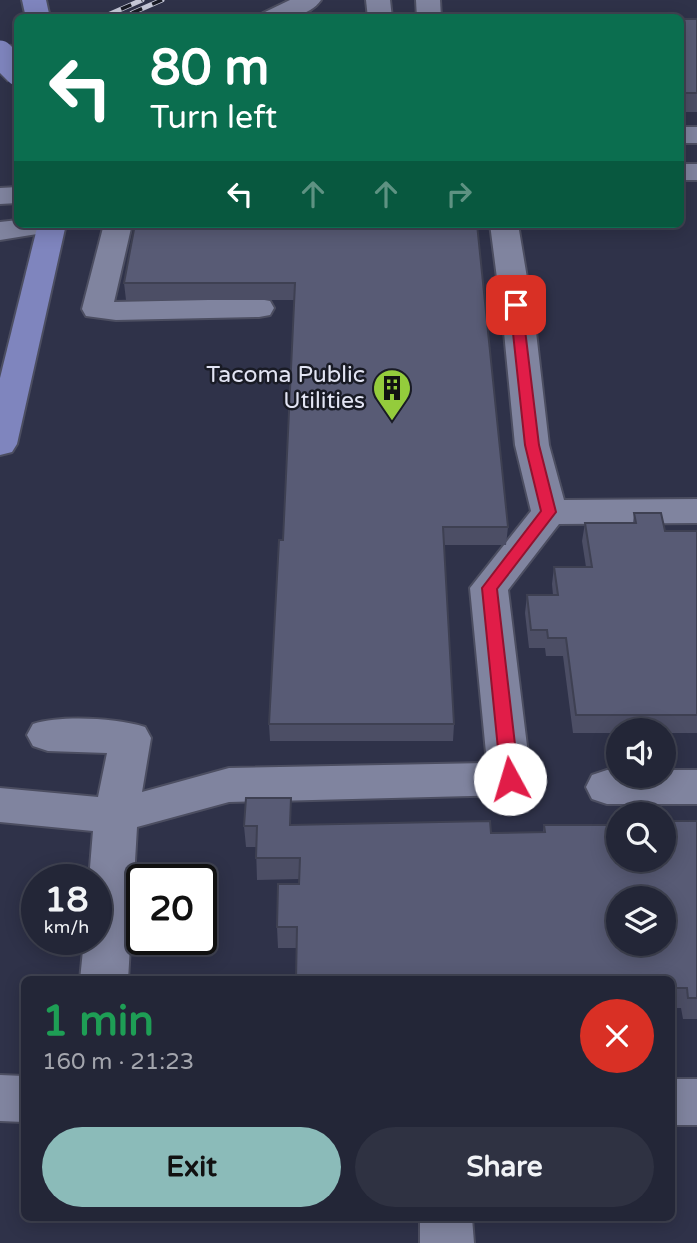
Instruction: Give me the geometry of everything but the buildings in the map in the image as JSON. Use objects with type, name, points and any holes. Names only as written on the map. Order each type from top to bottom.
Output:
[{"type":"main road","points":[[0,54],[14,68]]},
{"type":"main road","points":[[0,444],[51,228]]},
{"type":"street","points":[[288,14],[309,9]]},
{"type":"street","points":[[0,232],[26,228]]},
{"type":"street","points":[[117,228],[106,310],[259,308]]},
{"type":"street","points":[[505,228],[520,332],[532,445],[549,512]]},
{"type":"street","points":[[549,512],[697,511]]},
{"type":"street","points":[[0,805],[116,816],[229,785],[510,779],[489,588],[549,512]]},
{"type":"street","points":[[48,735],[130,738],[116,816],[104,976]]},
{"type":"street","points":[[676,787],[697,787]]},
{"type":"street","points":[[0,1098],[21,1099]]},
{"type":"street","points":[[675,1102],[697,1102]]},
{"type":"street","points":[[446,1221],[447,1243]]},
{"type":"railway","points":[[110,14],[142,0]]},
{"type":"railway","points":[[132,13],[162,0]]},
{"type":"railway","points":[[0,66],[14,61]]},
{"type":"place","name":"Tacoma Public Utilities","points":[[392,422]]},
{"type":"route","points":[[510,779],[489,588],[549,512],[532,445],[516,305]]}]
